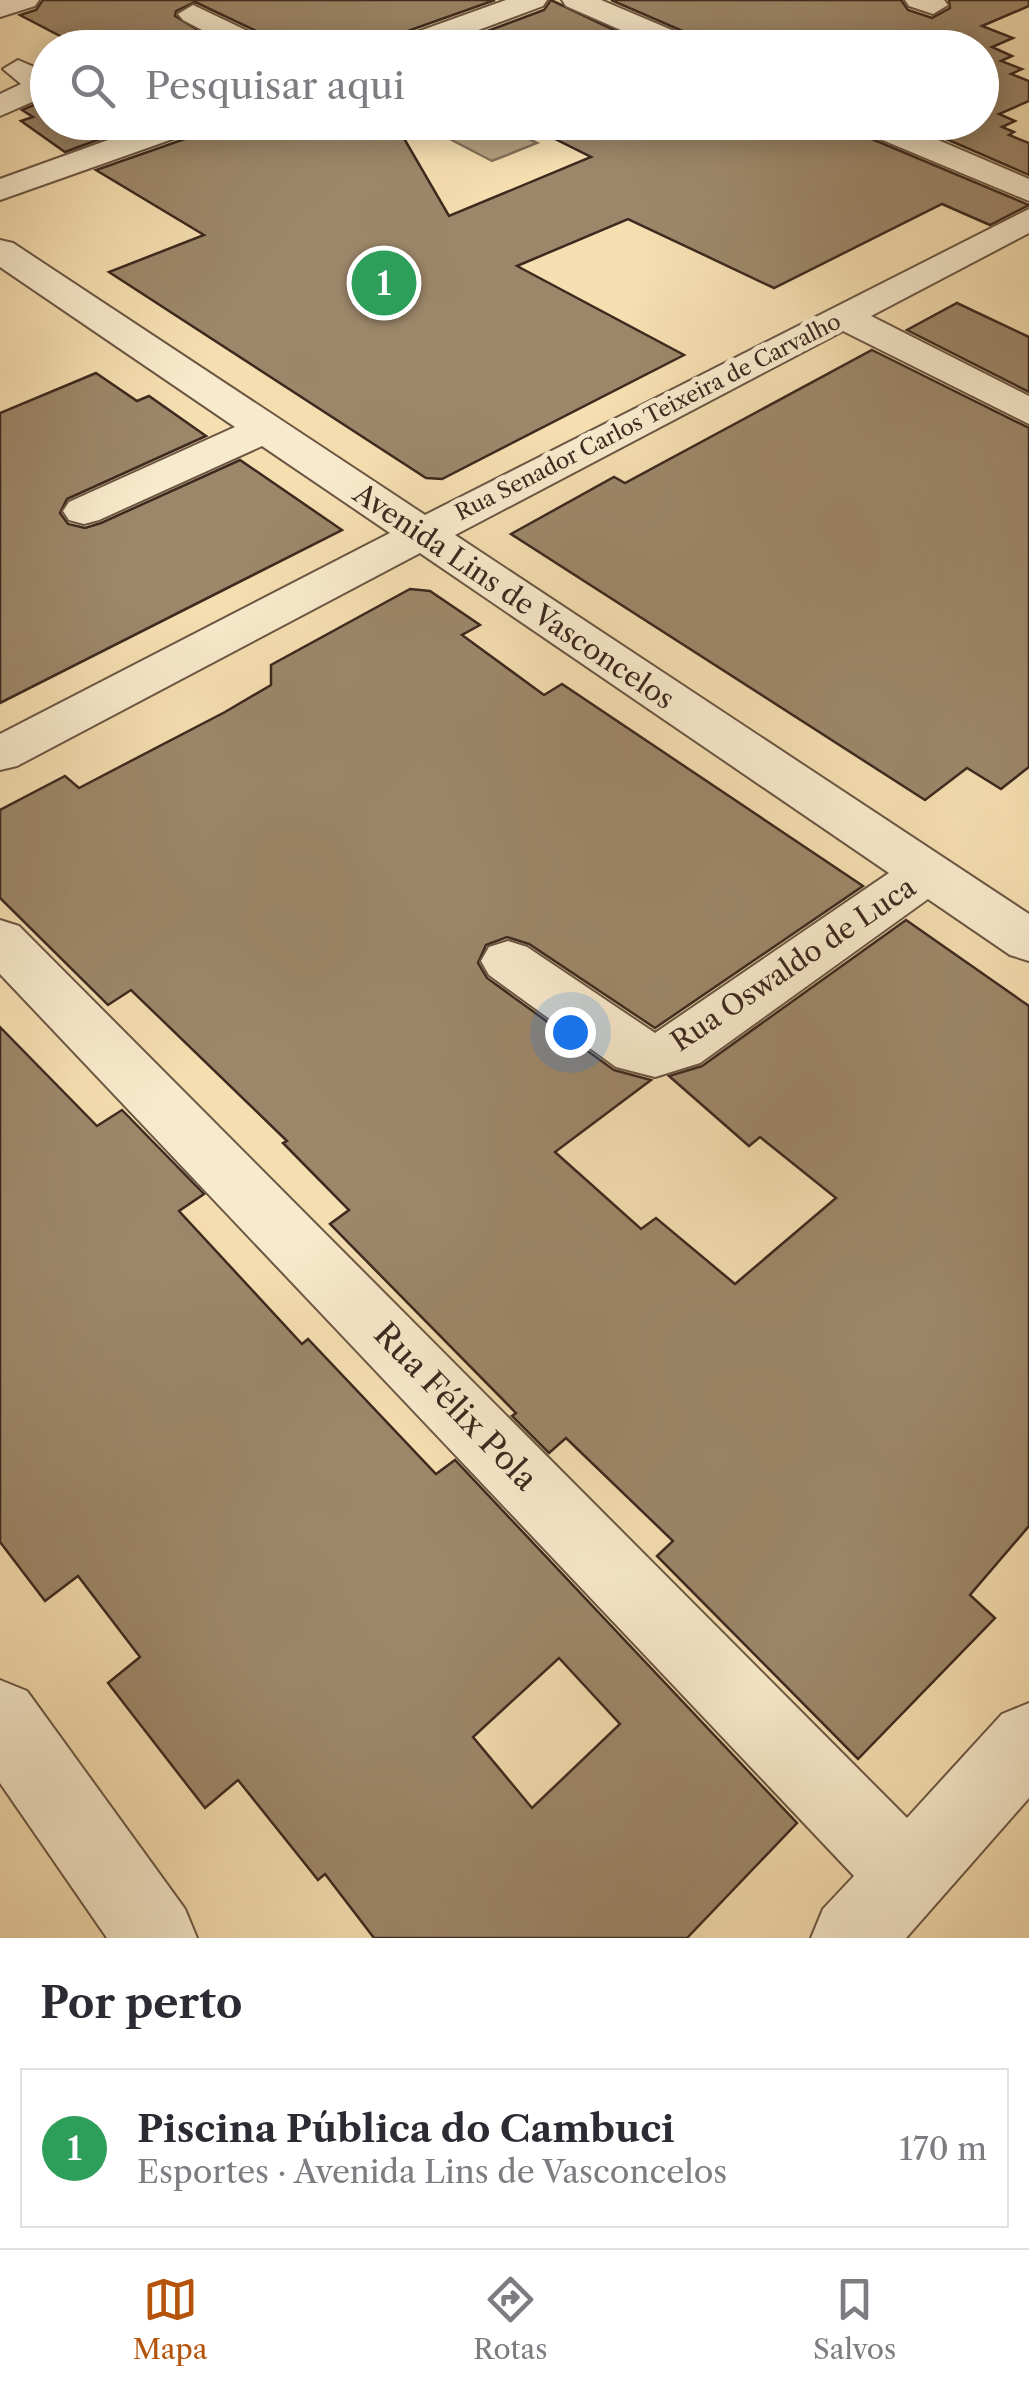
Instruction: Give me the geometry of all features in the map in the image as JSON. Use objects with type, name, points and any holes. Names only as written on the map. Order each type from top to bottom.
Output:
[{"type":"street","points":[[0,8],[26,0]]},
{"type":"street","points":[[450,30],[533,0]]},
{"type":"street","points":[[576,0],[647,30]]},
{"type":"street","points":[[193,14],[225,30]]},
{"type":"street","points":[[18,69],[30,75]]},
{"type":"street","points":[[0,106],[30,92]]},
{"type":"street","points":[[0,190],[140,140]]},
{"type":"street","points":[[909,140],[1029,191]]},
{"type":"street","name":"Rua Senador Carlos Teixeira de Carvalho","points":[[0,754],[1029,219]]},
{"type":"street","name":"Avenida Lins de Vasconcelos","points":[[0,251],[1029,941]]},
{"type":"street","points":[[842,316],[1029,412]]},
{"type":"street","points":[[84,512],[266,429]]},
{"type":"street","name":"Rua Oswaldo de Luca","points":[[508,960],[636,1051],[655,1055],[680,1047],[927,873]]},
{"type":"street","name":"Rua Félix Pola","points":[[0,940],[908,1875]]},
{"type":"street","points":[[0,1718],[156,1938]]},
{"type":"street","points":[[852,1938],[1029,1741]]},
{"type":"shaded area","points":[[452,140],[537,143],[492,161]]},
{"type":"building","points":[[43,0],[495,0],[411,30],[254,30],[195,2],[176,11],[175,16],[198,30],[49,30],[20,15],[36,10]]},
{"type":"building","points":[[551,0],[614,30],[490,30],[544,10]]},
{"type":"building","points":[[611,0],[901,0],[908,10],[932,18],[950,8],[949,0],[1029,0],[1029,6],[982,26],[992,30],[680,30]]},
{"type":"building","points":[[999,33],[1013,38],[999,44]]},
{"type":"building","points":[[999,50],[1012,56],[1001,61],[1022,69],[1011,74],[1029,81],[1029,101],[999,114]]},
{"type":"building","points":[[999,114],[1015,121],[1002,127],[1014,132],[1009,135],[1029,143],[1029,175],[948,140],[999,140]]},
{"type":"building","points":[[48,140],[97,140],[65,152]]},
{"type":"building","points":[[182,140],[405,140],[449,216],[591,157],[557,140],[874,140],[1029,205],[990,225],[942,204],[774,288],[628,219],[517,266],[684,355],[442,479],[426,478],[109,272],[204,235],[96,170]]},
{"type":"building","points":[[957,303],[1029,337],[1029,392],[907,330]]},
{"type":"building","points":[[872,350],[1029,428],[1029,767],[1001,789],[967,768],[925,800],[511,534],[614,477],[625,483]]},
{"type":"building","points":[[96,373],[137,401],[149,396],[206,436],[67,499],[60,513],[68,524],[85,528],[101,523],[240,460],[342,530],[0,703],[0,413]]},
{"type":"building","points":[[410,589],[430,591],[480,625],[462,635],[544,695],[562,684],[863,886],[655,1028],[529,944],[507,937],[486,945],[478,963],[487,978],[614,1070],[651,1080],[555,1152],[641,1229],[656,1218],[735,1284],[836,1198],[760,1137],[749,1146],[669,1076],[702,1066],[906,920],[1029,1006],[1029,1526],[970,1595],[995,1618],[858,1759],[657,1556],[673,1541],[566,1438],[549,1453],[512,1416],[516,1413],[330,1224],[349,1210],[283,1143],[287,1141],[131,990],[108,1005],[0,898],[0,810],[65,776],[79,788],[225,712],[271,685],[271,665]]},
{"type":"building","points":[[0,1027],[97,1126],[122,1110],[204,1194],[179,1211],[302,1344],[308,1339],[436,1474],[455,1460],[797,1823],[687,1938],[374,1938],[325,1874],[318,1880],[238,1780],[205,1808],[108,1683],[140,1657],[78,1576],[45,1601],[0,1542]],"holes":[[[559,1658],[620,1724],[532,1808],[473,1737]]]},
{"type":"place","name":"Piscina Pública do Cambuci","points":[[384,283]]}]
